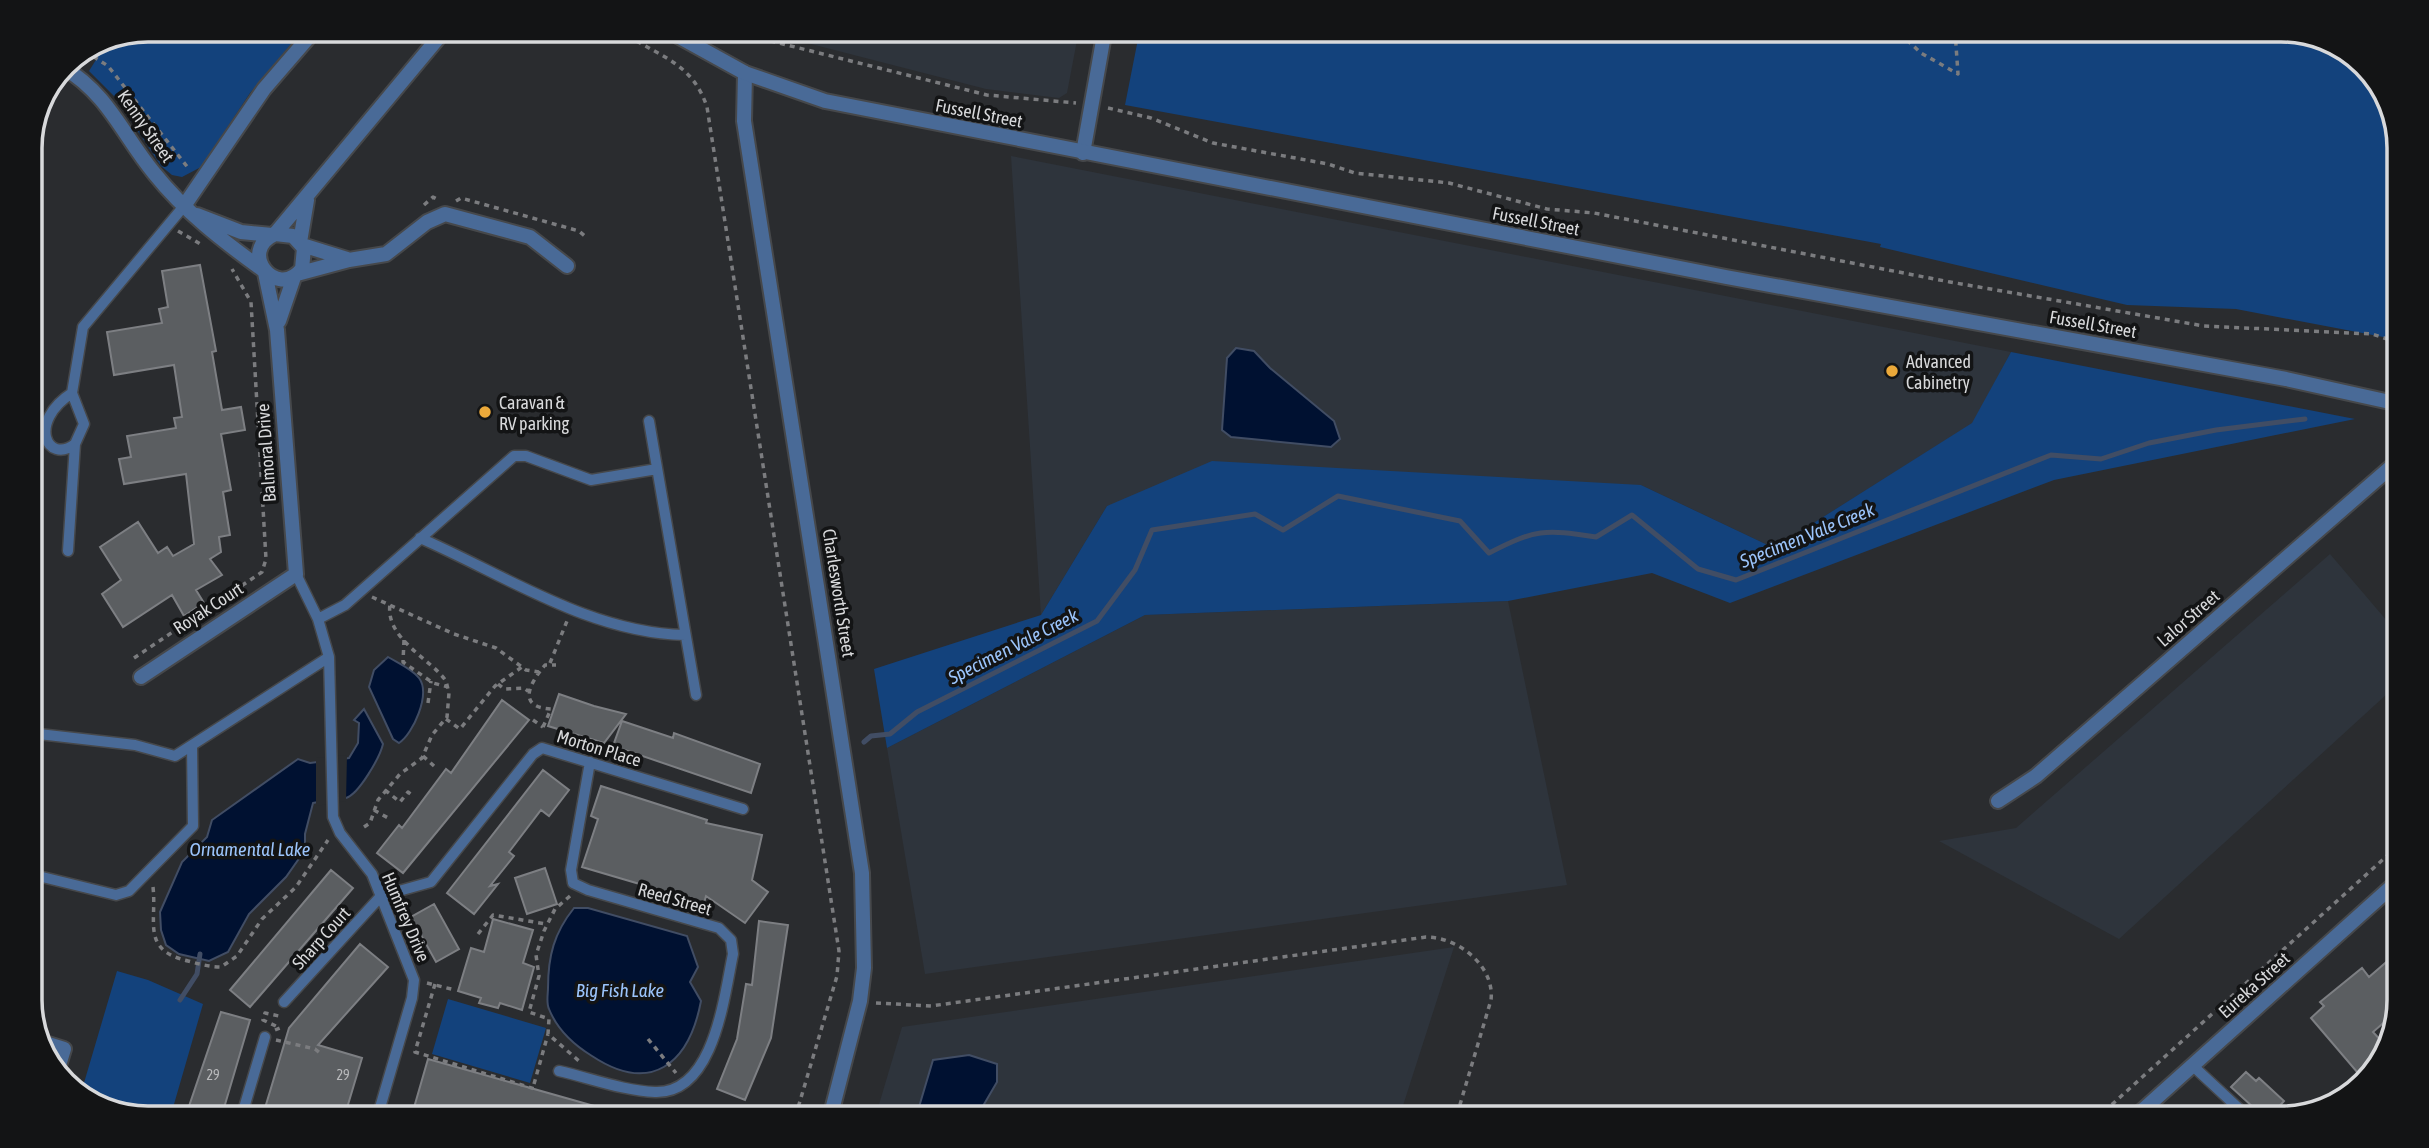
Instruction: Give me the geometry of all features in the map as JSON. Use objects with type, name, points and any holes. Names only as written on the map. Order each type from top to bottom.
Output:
[{"type":"street","points":[[188,209],[201,184],[264,89],[305,42]]},
{"type":"street","points":[[435,42],[259,250],[263,271],[281,280],[349,260],[386,254],[427,222],[445,214],[530,237],[567,266]]},
{"type":"street","name":"Fussell Street","points":[[689,42],[745,74],[825,102],[1726,277],[2272,376],[2387,401]]},
{"type":"street","points":[[1083,153],[1102,42]]},
{"type":"street","name":"Kenny Street","points":[[73,74],[103,98],[153,172],[188,209],[214,235],[263,271]]},
{"type":"street","name":"Charlesworth Street","points":[[745,74],[745,131],[858,835],[864,905],[860,1001],[833,1106]]},
{"type":"street","points":[[295,275],[304,262],[301,244],[303,217],[311,189]]},
{"type":"street","name":"Kenny Street","points":[[188,209],[241,232],[274,234]]},
{"type":"street","points":[[274,234],[291,235],[301,244],[349,260]]},
{"type":"street","name":"Balmoral Drive","points":[[263,271],[277,330],[296,574]]},
{"type":"street","name":"Balmoral Drive","points":[[277,330],[295,275]]},
{"type":"street","name":"Lalor Street","points":[[1998,801],[2028,782],[2387,470]]},
{"type":"street","name":"Royak Court","points":[[141,677],[173,653],[296,574]]},
{"type":"street","name":"Eureka Street","points":[[2148,1106],[2387,891]]},
{"type":"street","points":[[52,1045],[64,1049],[61,1060]]},
{"type":"lane","points":[[72,393],[49,413],[45,435],[57,448],[67,449],[75,444],[83,431],[84,419],[72,393],[84,323],[188,209]]},
{"type":"lane","points":[[649,421],[696,695]]},
{"type":"lane","points":[[68,551],[75,444]]},
{"type":"lane","points":[[318,619],[345,605],[516,455],[592,480],[657,469]]},
{"type":"lane","points":[[420,538],[597,620],[659,633],[685,635]]},
{"type":"lane","name":"Humfrey Drive","points":[[296,574],[318,619],[329,657],[332,813],[340,833],[369,869],[382,895],[414,982],[380,1106]]},
{"type":"lane","points":[[42,734],[135,745],[171,756],[192,746],[329,657]]},
{"type":"lane","points":[[42,877],[118,895],[128,891],[194,823],[192,746]]},
{"type":"lane","name":"Morton Place","points":[[382,895],[431,882],[537,750],[549,748],[743,809]]},
{"type":"lane","points":[[579,887],[572,881],[571,870],[590,762]]},
{"type":"lane","name":"Reed Street","points":[[559,1071],[660,1092],[678,1087],[693,1077],[709,1052],[734,948],[727,934],[719,928],[579,887]]},
{"type":"lane","name":"Sharp Court","points":[[284,1002],[382,895]]},
{"type":"lane","points":[[245,1106],[265,1037]]},
{"type":"lane","points":[[2193,1066],[2236,1106]]},
{"type":"path","points":[[637,42],[688,72],[699,84],[706,107],[814,782],[839,951],[837,976],[799,1106]]},
{"type":"path","points":[[775,42],[987,95],[1090,104],[1152,118],[1213,143],[1328,164],[1354,173],[1449,183],[1547,209],[1594,213],[1937,280],[2204,326],[2372,334],[2387,339]]},
{"type":"path","points":[[1909,42],[1921,53],[1958,74],[1956,42]]},
{"type":"path","points":[[94,57],[108,66],[201,184]]},
{"type":"path","points":[[416,212],[433,197],[456,201],[461,198],[579,230],[586,237]]},
{"type":"path","points":[[134,658],[262,572],[266,559],[251,302],[232,269]]},
{"type":"path","points":[[363,588],[376,600],[454,634],[496,648],[522,667],[539,672]]},
{"type":"path","points":[[364,827],[370,823],[373,810],[385,790],[423,756],[434,731],[446,719],[448,687],[441,674],[421,660],[404,639],[390,618],[390,604]]},
{"type":"path","points":[[542,727],[551,709],[534,706],[529,699],[529,692],[543,667],[550,663],[569,616]]},
{"type":"path","points":[[404,639],[403,662],[431,681],[448,687]]},
{"type":"path","points":[[550,663],[556,664]]},
{"type":"path","points":[[446,719],[460,729],[498,684],[522,667]]},
{"type":"path","points":[[428,703],[431,681]]},
{"type":"path","points":[[498,684],[503,688],[524,688],[529,692]]},
{"type":"path","points":[[423,756],[434,766]]},
{"type":"path","points":[[385,790],[400,802],[408,792],[412,795]]},
{"type":"path","points":[[373,810],[390,819]]},
{"type":"path","points":[[151,869],[152,900],[156,912],[155,939],[163,953],[214,967],[224,967],[237,956],[262,919],[296,887],[328,840]]},
{"type":"path","points":[[2110,1106],[2387,856]]},
{"type":"path","points":[[435,984],[415,1052],[534,1086],[548,1034],[549,1019],[530,1012],[539,976],[537,951],[546,924],[555,909],[579,887]]},
{"type":"path","points":[[478,934],[493,915],[546,924]]},
{"type":"path","points":[[860,1001],[930,1006],[1426,937],[1445,938],[1472,956],[1492,985],[1487,1012],[1460,1106]]},
{"type":"path","points":[[425,983],[456,990]]},
{"type":"path","points":[[284,1002],[283,1018],[265,1013],[263,1020],[280,1028],[278,1031],[264,1027],[261,1035],[315,1049],[320,1053]]},
{"type":"path","points":[[548,1034],[584,1064],[587,1077]]},
{"type":"path","points":[[648,1039],[667,1063]]},
{"type":"shaded area","points":[[293,42],[250,93],[201,167],[182,177],[172,175],[161,166],[115,97],[89,71],[100,54],[128,44]]},
{"type":"shaded area","points":[[803,42],[1077,42],[1067,93],[1059,98],[986,89]]},
{"type":"shaded area","points":[[1137,42],[2301,44],[2334,56],[2356,73],[2376,101],[2381,114],[2387,141],[2387,338],[2236,309],[2127,305],[1880,247],[1881,244],[1125,105]]},
{"type":"shaded area","points":[[1011,156],[2011,352],[1973,423],[1774,548],[1641,485],[1107,506],[1041,615]]},
{"type":"shaded area","points":[[2011,352],[2355,419],[2054,480],[1730,603],[1652,573],[1508,601],[1145,615],[887,748],[874,669],[1041,615],[1107,506],[1212,461],[1641,485],[1774,548],[1972,423]]},
{"type":"shaded area","points":[[2330,554],[2387,621],[2387,694],[2119,939],[1939,841],[2016,828]]},
{"type":"shaded area","points":[[1508,601],[1567,885],[925,974],[887,748],[1145,615]]},
{"type":"shaded area","points":[[1454,947],[1403,1106],[879,1106],[902,1027]]},
{"type":"shaded area","points":[[117,971],[148,980],[203,1004],[173,1106],[128,1104],[108,1098],[84,1084]]},
{"type":"shaded area","points":[[448,999],[546,1028],[530,1083],[432,1054]]},
{"type":"water","points":[[1236,348],[1254,351],[1270,368],[1334,421],[1340,439],[1331,447],[1231,437],[1222,430],[1227,358]]},
{"type":"water","points":[[388,657],[413,672],[422,685],[419,713],[410,731],[399,743],[393,739],[369,687],[374,670]]},
{"type":"water","name":"Ornamental Lake","points":[[364,709],[383,744],[373,766],[363,783],[351,795],[313,803],[305,834],[305,850],[286,877],[249,914],[228,952],[209,961],[179,954],[166,945],[161,930],[160,912],[182,862],[207,837],[212,820],[298,759],[310,763],[349,758],[358,743],[359,723],[354,720]]},
{"type":"water","name":"Big Fish Lake","points":[[574,908],[588,908],[687,936],[698,967],[690,982],[701,1001],[687,1042],[677,1056],[664,1067],[649,1072],[632,1073],[613,1067],[579,1047],[561,1030],[552,1016],[547,1001],[551,955],[557,936]]},
{"type":"water","points":[[969,1055],[997,1064],[997,1082],[983,1106],[919,1106],[933,1060]]},
{"type":"pier","points":[[347,755],[346,801],[316,806],[316,758]]},
{"type":"building","points":[[200,265],[216,351],[212,352],[222,410],[241,407],[245,430],[221,434],[231,490],[223,492],[230,535],[219,537],[221,552],[210,559],[222,575],[196,590],[204,603],[184,616],[172,595],[123,627],[102,594],[121,580],[100,547],[138,522],[158,553],[167,547],[173,556],[194,544],[186,474],[124,484],[119,459],[131,457],[127,436],[176,428],[174,418],[182,417],[174,365],[114,375],[107,332],[162,323],[159,309],[168,307],[162,271]]},
{"type":"building","points":[[559,694],[626,714],[604,743],[548,726]]},
{"type":"building","points":[[502,700],[529,720],[403,873],[377,853],[399,825],[402,828],[446,769],[451,773]]},
{"type":"building","points":[[622,721],[673,738],[674,733],[760,764],[751,793],[613,746]]},
{"type":"building","points":[[543,770],[569,790],[549,816],[541,810],[509,852],[514,856],[490,886],[498,884],[474,914],[447,893]]},
{"type":"building","points":[[601,786],[707,820],[706,823],[762,835],[752,880],[768,892],[745,923],[706,896],[704,903],[582,867],[598,819],[591,816]]},
{"type":"building","points":[[545,868],[557,904],[527,914],[515,878]]},
{"type":"building","points":[[331,870],[353,888],[250,1007],[230,990]]},
{"type":"building","points":[[434,904],[459,949],[436,962],[411,917]]},
{"type":"building","points":[[493,919],[533,930],[523,963],[534,967],[522,1010],[500,1003],[498,1008],[479,1003],[481,998],[458,991],[471,948],[484,952]]},
{"type":"building","points":[[759,921],[788,925],[771,1038],[745,1100],[717,1089],[737,1039],[746,984],[752,985]]},
{"type":"building","points":[[360,944],[388,967],[318,1045],[362,1058],[348,1106],[266,1106],[289,1028]]},
{"type":"building","points":[[2387,961],[2385,1020],[2373,1032],[2379,1040],[2358,1073],[2311,1018],[2324,1006],[2320,1002],[2362,968],[2369,977]]},
{"type":"building","points":[[221,1012],[250,1020],[225,1106],[189,1106]]},
{"type":"building","points":[[428,1059],[594,1106],[414,1106]]},
{"type":"building","points":[[2246,1072],[2256,1081],[2259,1078],[2284,1101],[2280,1106],[2252,1106],[2231,1087]]},
{"type":"waterway","name":"Specimen Vale Creek","points":[[864,742],[871,736],[890,734],[917,712],[1097,621],[1135,570],[1152,530],[1255,514],[1283,530],[1338,496],[1460,521],[1489,553],[1518,539],[1541,533],[1596,537],[1632,515],[1698,569],[1736,580],[2051,455],[2101,459],[2149,443],[2216,430],[2305,419]]},
{"type":"waterway","name":"Specimen Vale Creek","points":[[180,1000],[197,974],[200,954]]},
{"type":"place","name":"Advanced Cabinetry","points":[[1892,371]]},
{"type":"place","name":"Caravan & RV parking","points":[[485,412]]}]
